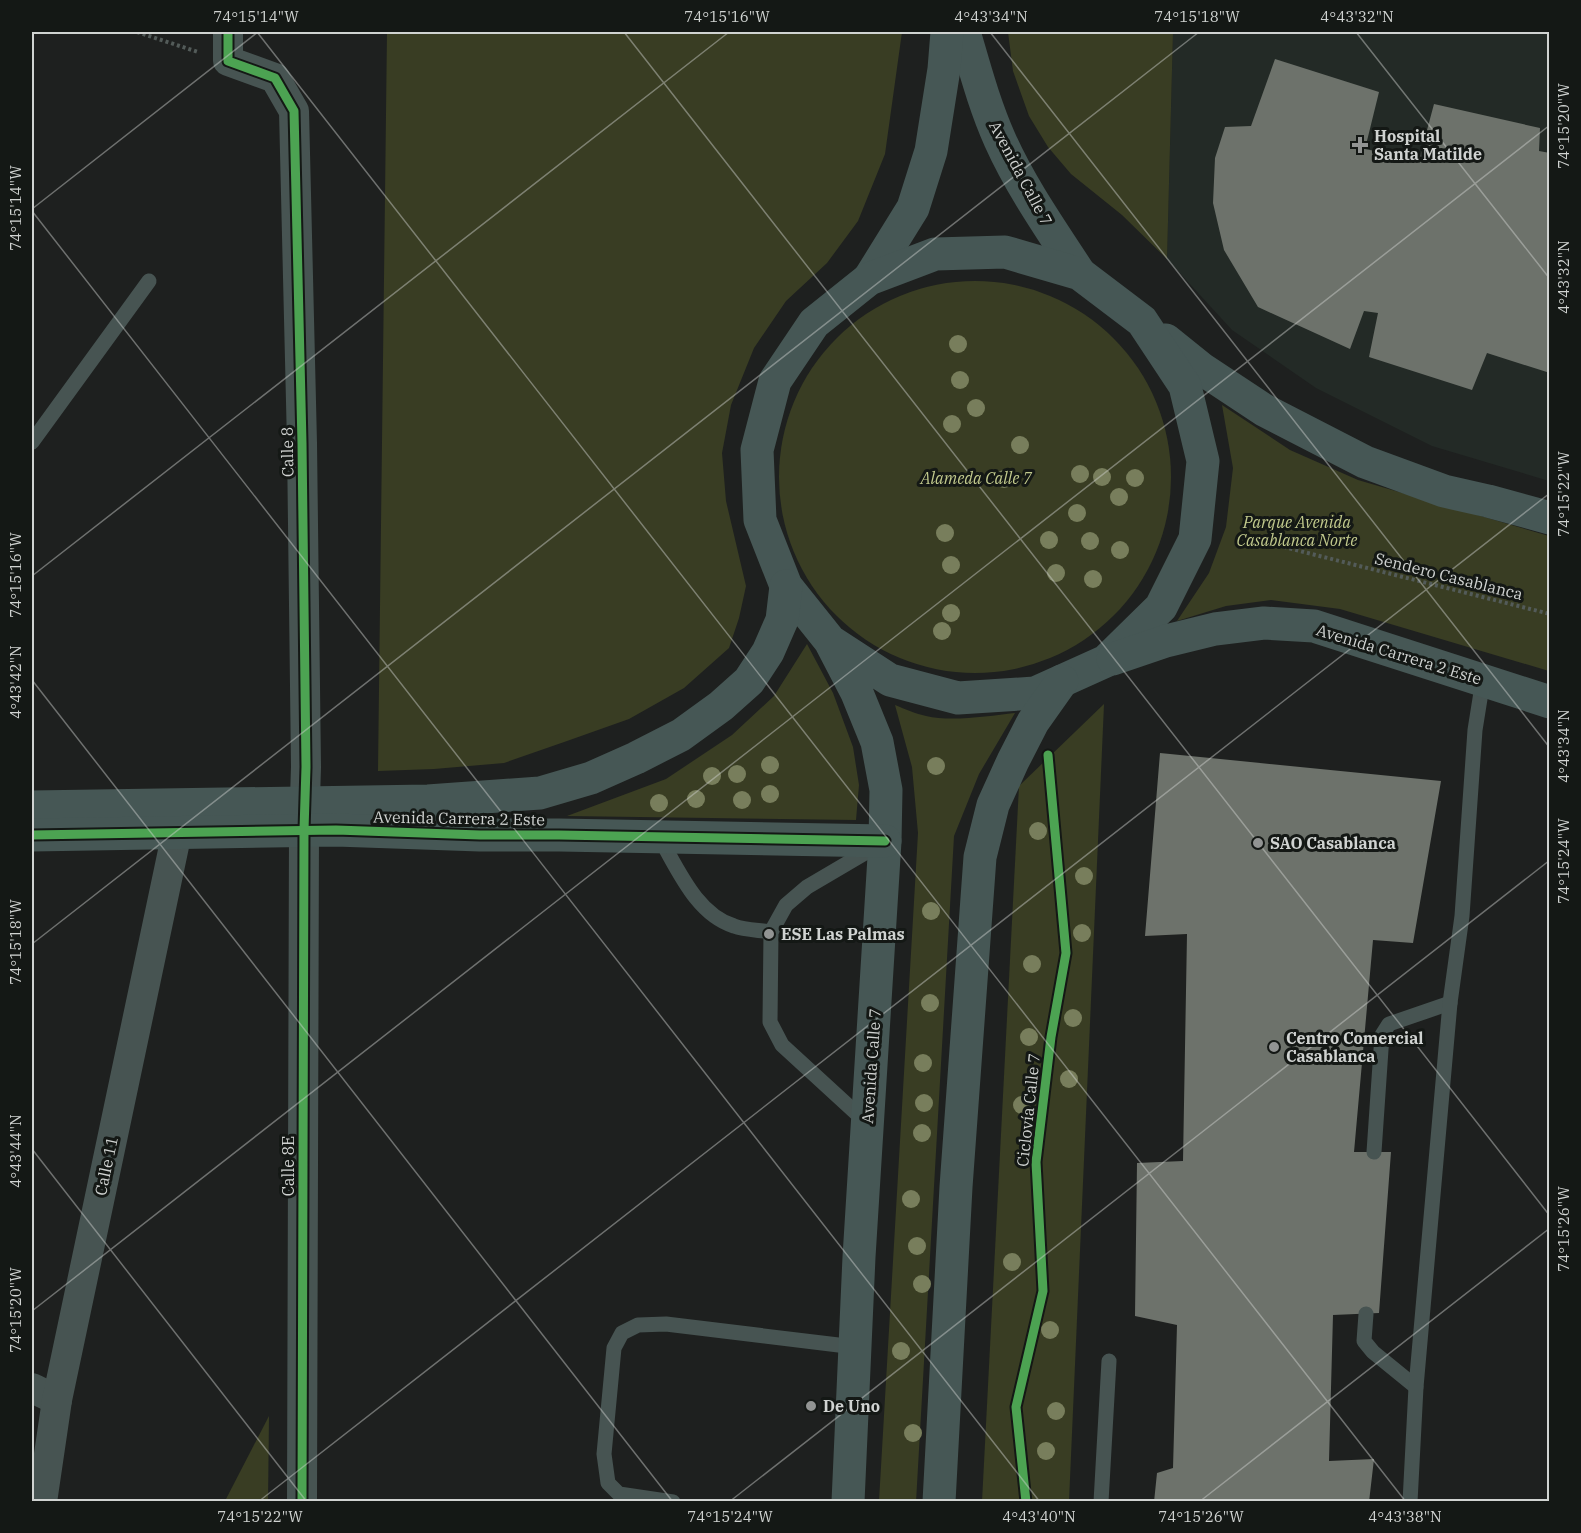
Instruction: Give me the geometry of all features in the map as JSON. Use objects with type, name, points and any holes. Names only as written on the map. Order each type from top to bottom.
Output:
[{"type":"main road","name":"Avenida Calle 7","points":[[869,279],[913,208],[932,151],[947,32]]},
{"type":"main road","name":"Avenida Calle 7","points":[[830,641],[890,680],[958,698],[1035,693],[1106,661],[1161,607],[1195,539],[1203,461],[1185,386],[1142,321],[1080,274],[1024,185],[1001,142],[982,98],[964,32]]},
{"type":"main road","name":"Avenida Calle 7","points":[[848,1502],[886,790],[877,742],[856,693],[830,641],[786,586],[760,520],[757,450],[775,381],[813,323],[869,279],[935,254],[1005,252],[1080,274]]},
{"type":"main road","points":[[1142,321],[1202,369],[1264,410],[1365,462],[1444,491],[1550,518]]},
{"type":"main road","name":"Avenida Carrera 2 Este","points":[[32,835],[177,832],[428,801],[540,793],[591,778],[681,735],[722,706],[749,681],[768,652],[782,620],[786,586]]},
{"type":"main road","name":"Avenida Carrera 2 Este","points":[[1106,661],[1166,641],[1215,629],[1264,623],[1314,626],[1550,702]]},
{"type":"main road","points":[[939,1502],[956,1187],[980,857],[993,805],[1012,761],[1033,722],[1062,681]]},
{"type":"main road","name":"Avenida Carrera 2 Este","points":[[32,807],[304,816],[336,830],[480,835],[885,841]]},
{"type":"street","points":[[228,32],[228,62]]},
{"type":"street","name":"Calle 8","points":[[228,62],[275,78],[294,111],[302,467],[306,766],[304,816]]},
{"type":"street","name":"Calle 8E","points":[[302,1502],[304,816]]},
{"type":"street","name":"Calle 11","points":[[42,1502],[44,1394],[177,832]]},
{"type":"lane","points":[[32,442],[150,281]]},
{"type":"lane","points":[[1410,1502],[1416,1387],[1450,1003],[1462,916],[1475,730],[1483,680]]},
{"type":"lane","points":[[659,837],[693,895],[707,912],[733,926],[771,932]]},
{"type":"lane","points":[[868,1124],[782,1045],[770,1022],[771,932],[786,905],[807,887],[885,841]]},
{"type":"lane","points":[[1374,1152],[1382,1035],[1389,1024],[1450,1003]]},
{"type":"lane","points":[[1366,1314],[1364,1341],[1373,1352],[1416,1387]]},
{"type":"lane","points":[[674,1502],[619,1494],[608,1483],[604,1454],[614,1348],[622,1333],[638,1326],[666,1324],[855,1347]]},
{"type":"lane","points":[[1101,1502],[1109,1361]]},
{"type":"path","points":[[137,32],[228,62]]},
{"type":"shaded area","name":"Hospital Santa Matilde","points":[[1173,32],[1549,32],[1549,481],[1432,446],[1316,388],[1232,330],[1167,259]]},
{"type":"green space","points":[[387,32],[902,32],[885,154],[858,221],[827,263],[786,301],[754,348],[731,405],[722,453],[726,501],[746,586],[729,648],[684,688],[629,719],[504,763],[378,771]]},
{"type":"green space","points":[[1008,32],[1173,32],[1167,259],[1122,215],[1071,174],[1048,147],[1029,116],[1013,71]]},
{"type":"green space","name":"Alameda Calle 7","points":[[975,281],[1013,285],[1050,296],[1084,314],[1114,338],[1138,368],[1156,402],[1167,439],[1171,477],[1167,515],[1156,552],[1138,586],[1114,616],[1084,640],[1050,658],[1013,669],[975,673],[937,669],[900,658],[866,640],[836,616],[812,586],[794,552],[783,515],[779,477],[783,439],[794,402],[812,368],[836,338],[866,314],[900,296],[937,285]]},
{"type":"green space","name":"Parque Avenida Casablanca Norte","points":[[1222,405],[1290,450],[1358,480],[1549,536],[1549,671],[1340,609],[1271,600],[1226,606],[1177,621],[1209,573],[1226,527],[1233,468]]},
{"type":"green space","points":[[807,644],[833,693],[853,747],[859,785],[856,820],[567,816],[666,779],[732,735],[774,696]]},
{"type":"green space","points":[[1104,704],[1069,1501],[982,1502],[1019,786]]},
{"type":"green space","points":[[895,705],[936,718],[970,718],[1015,713],[979,774],[954,836],[916,1502],[879,1501],[918,833],[912,767]]},
{"type":"green space","points":[[269,1416],[268,1501],[225,1501]]},
{"type":"building","points":[[1275,59],[1379,92],[1365,149],[1419,160],[1434,104],[1540,128],[1539,151],[1550,153],[1550,373],[1487,353],[1472,390],[1369,357],[1378,313],[1364,311],[1350,349],[1258,307],[1224,250],[1213,203],[1215,158],[1225,127],[1251,126]]},
{"type":"building","name":"Centro Comercial Casablanca","points":[[1160,753],[1441,781],[1413,943],[1373,940],[1354,1152],[1391,1152],[1379,1313],[1333,1315],[1329,1461],[1374,1459],[1369,1502],[1154,1502],[1157,1473],[1173,1468],[1177,1325],[1135,1316],[1137,1163],[1183,1161],[1187,934],[1145,936]]},
{"type":"cycle path","points":[[228,32],[228,61],[275,78],[294,111],[302,443],[306,767],[302,1502]]},
{"type":"cycle path","name":"Ciclovía Calle 7","points":[[1026,1502],[1016,1407],[1043,1291],[1036,1162],[1051,1037],[1066,953],[1048,755]]},
{"type":"cycle path","points":[[32,835],[336,830],[480,835],[885,841]]},
{"type":"place","name":"Hospital Santa Matilde","points":[[1360,145]]},
{"type":"place","name":"SAO Casablanca","points":[[1258,843]]},
{"type":"place","name":"ESE Las Palmas","points":[[769,934]]},
{"type":"place","name":"Centro Comercial Casablanca","points":[[1274,1047]]},
{"type":"place","name":"De Uno","points":[[811,1406]]}]
